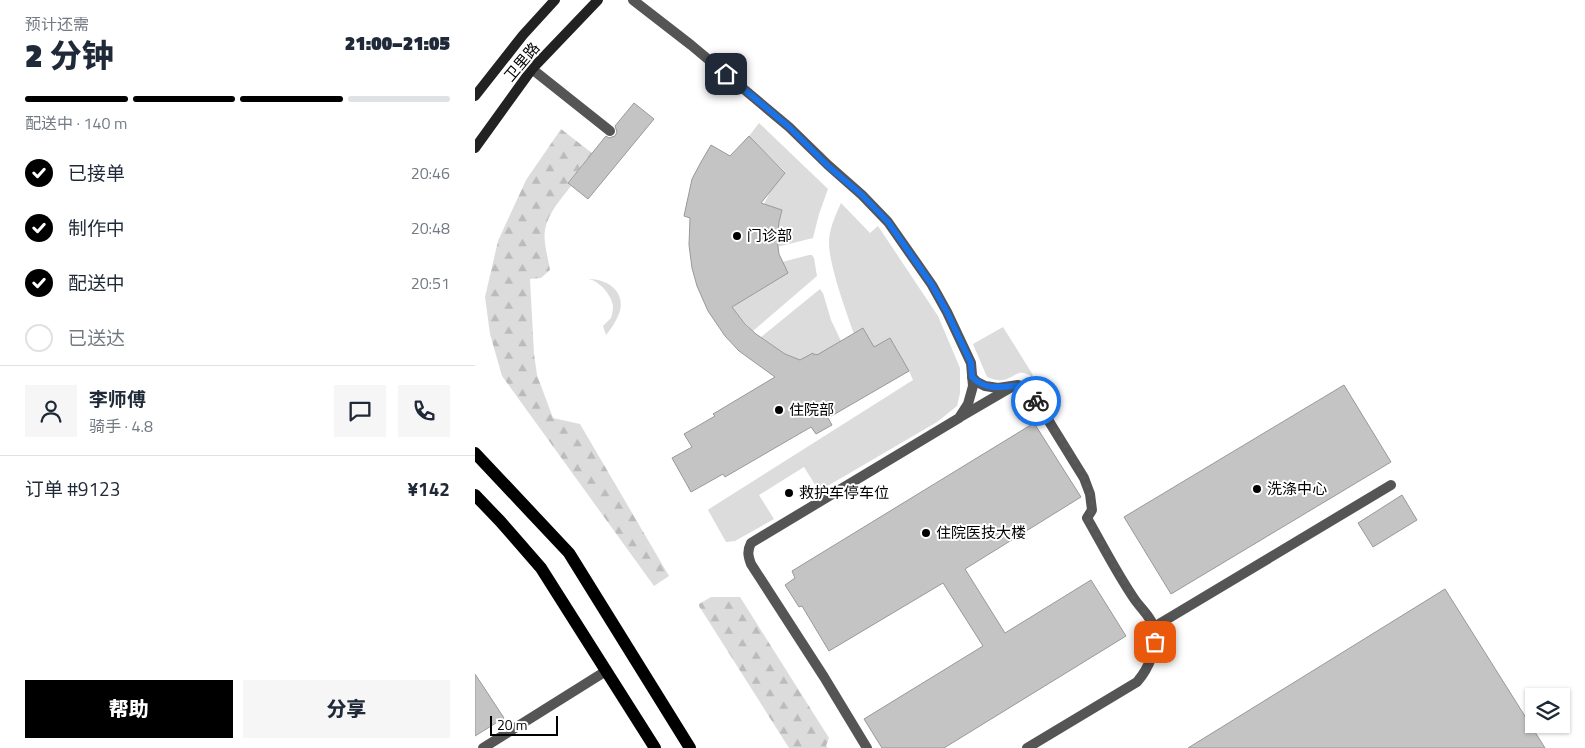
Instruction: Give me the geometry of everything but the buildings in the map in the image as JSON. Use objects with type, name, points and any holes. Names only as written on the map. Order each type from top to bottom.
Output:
[{"type":"main road","name":"卫里路","points":[[475,96],[523,35],[555,0]]},
{"type":"main road","name":"卫里路","points":[[475,148],[532,69],[598,0]]},
{"type":"main road","points":[[475,453],[569,553],[690,748]]},
{"type":"main road","points":[[475,495],[500,520],[541,568],[655,748]]},
{"type":"lane","points":[[633,0],[789,127],[888,222],[932,285],[971,363],[973,386],[968,404],[959,418]]},
{"type":"lane","points":[[532,69],[610,131]]},
{"type":"lane","points":[[972,377],[985,386],[998,388],[1018,385],[1029,389],[1084,478],[1090,494],[1092,510],[1087,518],[1134,598],[1154,627],[1155,642],[1150,661],[1137,682],[1027,748]]},
{"type":"lane","points":[[867,748],[751,564],[748,549],[751,543],[1013,386]]},
{"type":"lane","points":[[1154,627],[1391,485]]},
{"type":"lane","points":[[483,748],[606,671]]},
{"type":"green space","points":[[759,123],[828,189],[813,238],[777,247],[777,231],[782,211],[764,204],[772,188],[785,172],[749,136]]},
{"type":"green space","points":[[561,129],[592,153],[568,182],[571,186],[555,206],[549,218],[545,230],[545,239],[550,270],[541,278],[530,279],[537,375],[553,418],[580,424],[669,576],[654,586],[502,376],[490,334],[485,297],[498,241],[526,180]]},
{"type":"green space","points":[[841,203],[870,233],[878,226],[938,316],[960,368],[960,393],[957,406],[937,422],[819,491],[804,467],[759,495],[774,519],[735,541],[726,542],[709,509],[913,380],[890,338],[874,347],[864,329],[854,334],[838,287],[829,250],[833,221]]},
{"type":"green space","points":[[812,255],[814,258],[817,276],[753,331],[732,307],[787,273],[782,262]]},
{"type":"green space","points":[[589,279],[608,284],[617,292],[620,298],[620,311],[606,335],[603,326],[611,318],[612,302],[601,286]]},
{"type":"green space","points":[[820,289],[841,341],[820,361],[817,354],[814,355],[813,353],[803,362],[785,354],[761,337]]},
{"type":"green space","points":[[1003,327],[1033,375],[1032,377],[1020,373],[1003,380],[987,377],[973,344]]},
{"type":"green space","points":[[711,597],[740,597],[829,738],[826,746],[828,748],[789,748],[699,606],[699,604]]},
{"type":"way so far","points":[[1036,401],[1084,478],[1090,494],[1092,510],[1087,518],[1134,598],[1154,627],[1155,642]]},
{"type":"place","name":"门诊部","points":[[737,236]]},
{"type":"place","name":"住院部","points":[[779,410]]},
{"type":"place","name":"洗涤中心","points":[[1257,489]]},
{"type":"place","name":"救护车停车位","points":[[789,493]]},
{"type":"place","name":"住院医技大楼","points":[[926,533]]},
{"type":"route","points":[[726,74],[789,127],[888,222],[932,285],[947,312],[971,363],[972,377],[985,386],[998,388],[1018,385],[1029,389],[1036,401]]}]
